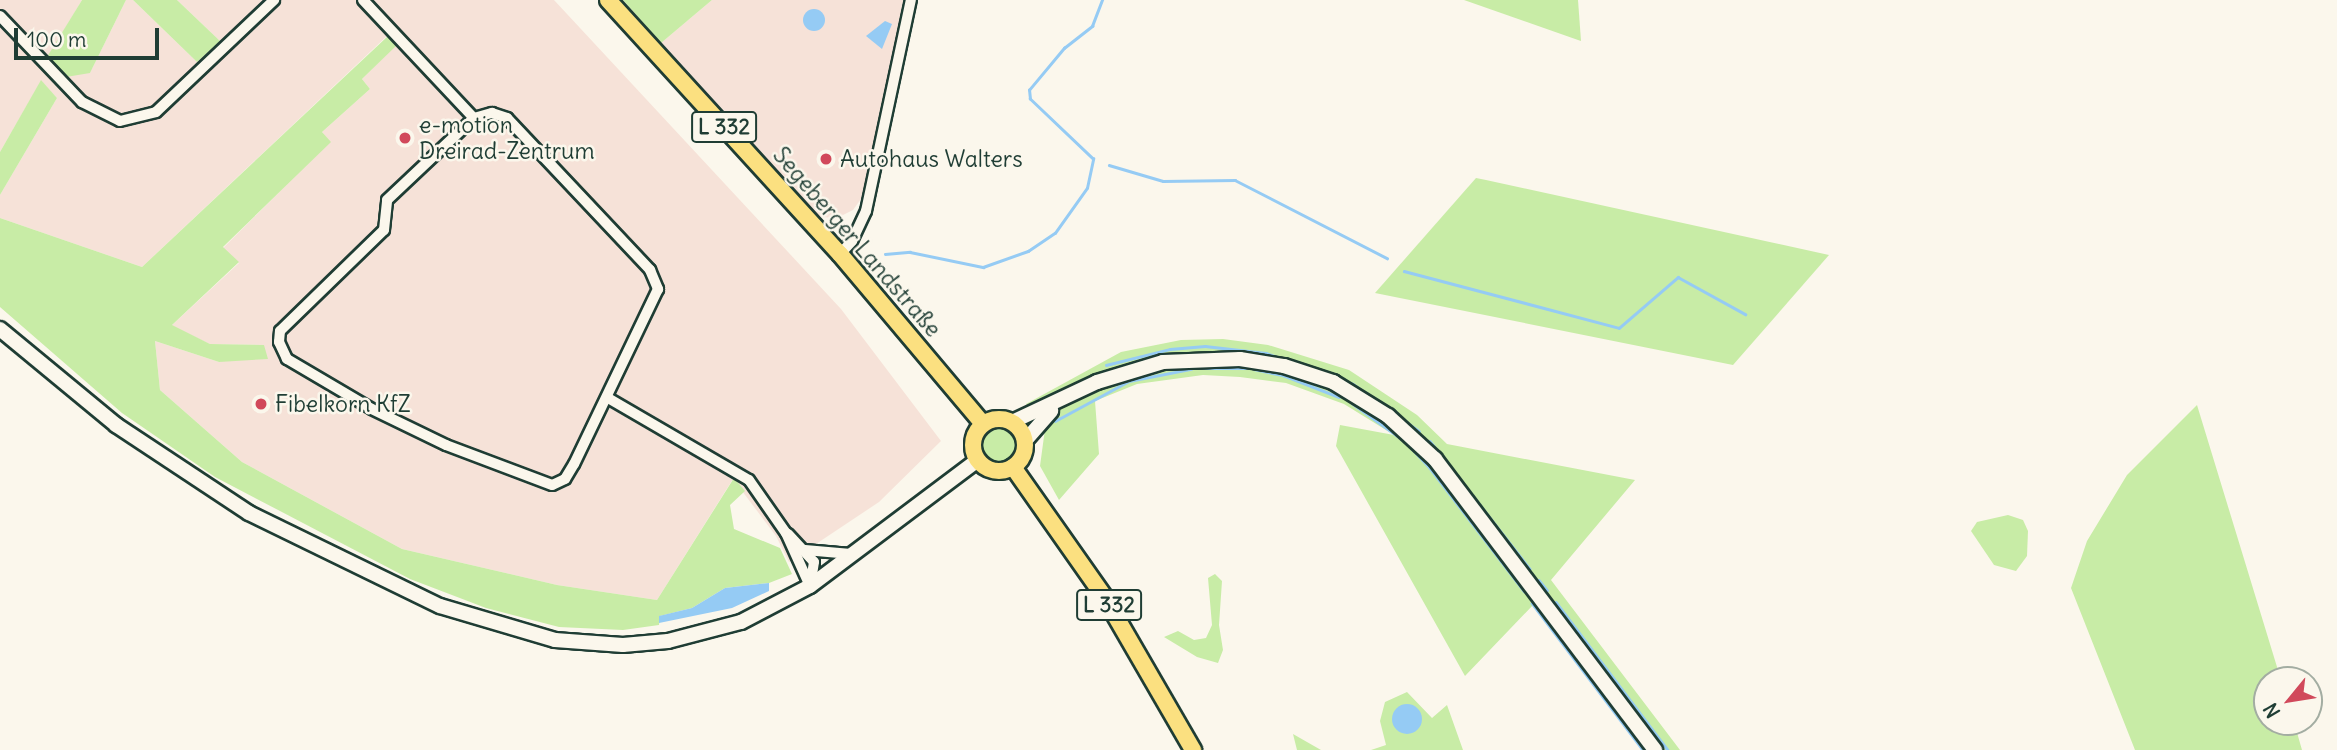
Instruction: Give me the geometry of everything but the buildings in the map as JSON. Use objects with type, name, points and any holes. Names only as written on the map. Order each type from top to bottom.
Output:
[{"type":"main road","name":"Segeberger Landstraße","points":[[608,0],[840,254],[983,424]]},
{"type":"main road","points":[[0,328],[116,425],[249,513],[393,585],[484,621],[555,640],[589,644],[668,641],[734,625],[810,586],[978,460]]},
{"type":"main road","points":[[1062,401],[1025,441],[1023,456],[1013,467],[995,471],[978,460],[973,442],[983,424],[998,419],[1012,422],[1119,373],[1163,362],[1213,357],[1284,366],[1356,395],[1403,428],[1435,459],[1655,750]]},
{"type":"main road","points":[[1012,422],[1025,441]]},
{"type":"main road","name":"L 332","points":[[1013,467],[1105,598],[1193,750]]},
{"type":"street","points":[[0,16],[82,102],[120,121],[156,112],[274,0]]},
{"type":"street","points":[[363,0],[474,118]]},
{"type":"street","points":[[840,254],[852,241],[866,211],[911,0]]},
{"type":"street","points":[[492,113],[507,118],[656,279],[657,297],[608,398],[565,479],[552,485],[446,446],[372,409],[287,359],[281,349],[280,331],[384,230],[387,200],[474,118],[492,113]]},
{"type":"street","points":[[608,398],[734,467],[749,480],[786,533],[810,586]]},
{"type":"street","points":[[786,533],[805,550],[815,566],[810,586]]},
{"type":"street","points":[[805,550],[825,555],[853,554]]},
{"type":"shaded area","points":[[0,0],[82,0],[48,57],[90,73],[126,0],[133,0],[197,62],[220,41],[177,0],[554,0],[841,309],[941,441],[879,502],[789,562],[776,536],[733,479],[657,600],[557,585],[402,549],[242,462],[160,390],[155,341],[219,362],[264,345],[210,344],[171,326],[239,263],[223,248],[330,142],[322,132],[370,89],[362,79],[397,44],[387,36],[142,267],[0,218],[0,195],[57,98],[41,81],[0,152]]},
{"type":"shaded area","points":[[712,0],[909,0],[866,192],[853,210],[837,218],[820,217],[661,43]]},
{"type":"green space","points":[[82,0],[126,0],[90,73],[66,77],[47,57]]},
{"type":"green space","points":[[133,0],[177,0],[220,41],[197,62]]},
{"type":"green space","points":[[623,0],[712,0],[661,43]]},
{"type":"green space","points":[[1464,0],[1578,0],[1581,41],[1578,40]]},
{"type":"green space","points":[[388,36],[397,45],[362,79],[370,89],[322,132],[331,142],[223,247],[239,262],[172,325],[210,344],[264,345],[268,359],[219,362],[155,341],[160,390],[242,462],[402,549],[557,585],[657,600],[734,478],[745,491],[730,505],[734,529],[780,548],[792,574],[769,583],[725,588],[692,608],[660,616],[659,625],[623,630],[559,627],[486,608],[410,579],[215,477],[122,413],[0,307],[0,218],[142,267]]},
{"type":"green space","points":[[41,80],[57,98],[0,195],[0,152]]},
{"type":"green space","points":[[1476,178],[1829,255],[1733,365],[1375,293]]},
{"type":"green space","points":[[1223,339],[1268,345],[1349,370],[1417,415],[1447,444],[1635,480],[1551,580],[1680,750],[1643,750],[1533,605],[1465,676],[1336,446],[1340,425],[1394,435],[1344,404],[1286,383],[1240,377],[1203,375],[1137,384],[1095,401],[1099,454],[1059,500],[1040,466],[1045,429],[1026,404],[1121,352],[1181,340]]},
{"type":"green space","points":[[2197,405],[2277,666],[2253,666],[2253,736],[2298,736],[2302,750],[2135,750],[2071,588],[2087,541],[2127,475]]},
{"type":"green space","points":[[999,426],[1013,431],[1018,445],[1013,459],[999,464],[985,459],[980,445],[985,431]]},
{"type":"green space","points":[[2008,515],[2023,520],[2028,531],[2027,556],[2016,571],[1994,565],[1971,531],[1977,522]]},
{"type":"green space","points":[[1215,574],[1222,581],[1219,625],[1223,650],[1218,663],[1197,657],[1164,637],[1178,631],[1194,640],[1206,638],[1212,625],[1208,578]]},
{"type":"green space","points":[[1407,692],[1432,718],[1447,705],[1463,750],[1371,750],[1386,745],[1380,721],[1385,702]]},
{"type":"green space","points":[[1293,734],[1321,750],[1297,750]]},
{"type":"water","points":[[814,9],[822,12],[825,20],[822,28],[814,31],[806,28],[803,20],[806,12]]},
{"type":"water","points":[[885,21],[892,24],[882,49],[866,36]]},
{"type":"water","points":[[769,583],[769,591],[732,608],[659,623],[659,616],[692,608],[725,588]]},
{"type":"water","points":[[1407,704],[1418,708],[1422,719],[1418,730],[1407,734],[1396,730],[1392,719],[1396,708]]},
{"type":"waterway","points":[[885,254],[910,252],[983,267],[1028,251],[1055,233],[1087,188],[1093,159],[1030,99],[1029,90],[1064,48],[1092,26],[1102,0]]},
{"type":"waterway","points":[[1109,165],[1163,181],[1235,180],[1387,258]]},
{"type":"waterway","points":[[1404,271],[1619,328],[1678,277],[1745,314]]},
{"type":"waterway","points":[[1106,365],[1170,349],[1205,346],[1266,353],[1353,384],[1419,431]]},
{"type":"waterway","points":[[1055,421],[1129,381],[1191,369],[1254,369],[1283,375],[1339,397]]},
{"type":"waterway","points":[[1352,403],[1406,442],[1430,468],[1524,591]]},
{"type":"waterway","points":[[1430,441],[1530,569]]},
{"type":"waterway","points":[[1539,580],[1547,590]]},
{"type":"waterway","points":[[1556,602],[1668,750]]},
{"type":"waterway","points":[[1532,603],[1643,750]]},
{"type":"place","name":"e-motion Dreirad-Zentrum","points":[[405,138]]},
{"type":"place","name":"Autohaus Walters","points":[[826,159]]},
{"type":"place","name":"Fibelkorn KfZ","points":[[261,404]]}]
